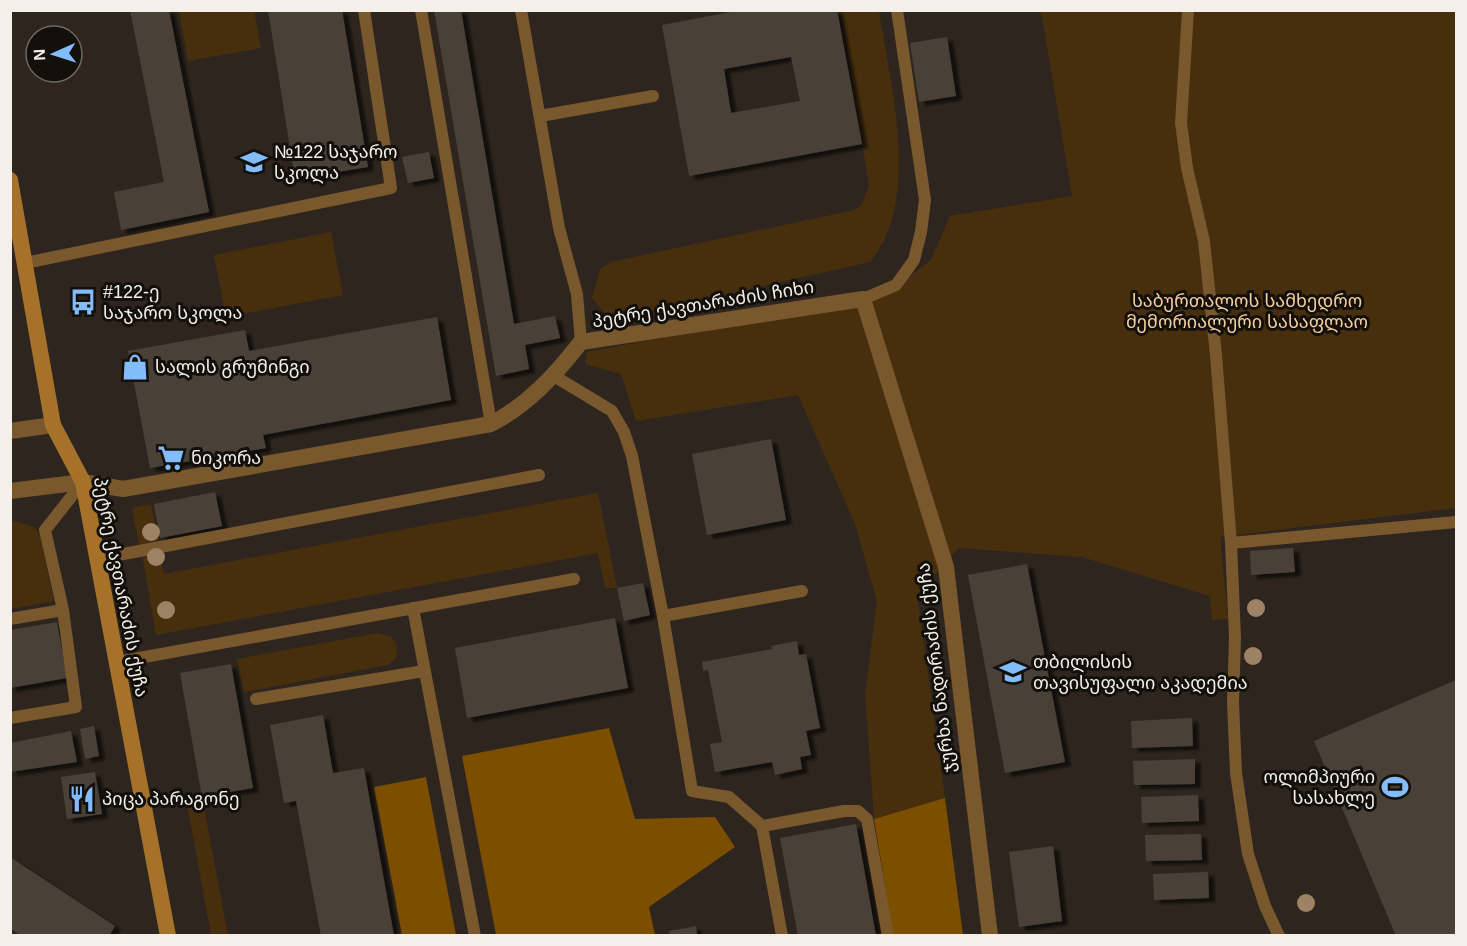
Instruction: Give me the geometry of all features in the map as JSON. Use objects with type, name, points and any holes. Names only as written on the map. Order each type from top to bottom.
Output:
[{"type":"main road","name":"პეტრე ქავთარაძის ქუჩა","points":[[10,180],[53,425],[83,482],[168,936]]},
{"type":"street","name":"პეტრე ქავთარაძის ჩიხი","points":[[10,491],[83,482],[123,489],[491,424],[512,413],[554,375],[582,342],[863,299]]},
{"type":"street","name":"ჯურხა ნადირაძის ქუჩა","points":[[863,299],[946,567],[990,936]]},
{"type":"street","points":[[10,431],[53,425]]},
{"type":"lane","points":[[25,263],[391,188],[364,10]]},
{"type":"lane","points":[[421,10],[491,424]]},
{"type":"lane","points":[[521,10],[559,228],[577,294],[582,342]]},
{"type":"lane","points":[[863,299],[896,285],[914,260],[923,221],[925,200],[897,10]]},
{"type":"lane","points":[[1188,10],[1181,123],[1204,241],[1216,355],[1231,543],[1235,638],[1233,703],[1236,773],[1248,854],[1265,906],[1279,936]]},
{"type":"lane","points":[[540,116],[653,96]]},
{"type":"lane","points":[[554,375],[612,411],[624,432],[632,456],[663,616],[692,791],[729,796],[762,826],[782,936]]},
{"type":"lane","points":[[97,559],[538,475]]},
{"type":"lane","points":[[10,718],[76,707],[63,610],[45,530],[83,482]]},
{"type":"lane","points":[[1231,543],[1456,522]]},
{"type":"lane","points":[[117,662],[574,579]]},
{"type":"lane","points":[[663,616],[802,591]]},
{"type":"lane","points":[[413,608],[475,936]]},
{"type":"lane","points":[[10,620],[63,610]]},
{"type":"lane","points":[[256,699],[424,671]]},
{"type":"lane","points":[[762,826],[844,811],[858,811],[867,819],[888,936]]},
{"type":"green space","points":[[179,11],[254,11],[261,48],[188,61]]},
{"type":"green space","points":[[841,11],[879,11],[895,106],[899,174],[895,207],[886,236],[870,262],[639,314],[607,316],[592,298],[600,269],[611,262],[850,211],[861,206],[869,185]]},
{"type":"green space","name":"საბურთალოს სამხედრო მემორიალური სასაფლაო","points":[[1041,11],[1456,11],[1456,508],[1220,537],[1228,619],[1212,620],[1210,596],[1082,557],[959,548],[917,594],[945,798],[874,819],[865,694],[877,601],[855,524],[798,395],[636,421],[621,374],[585,364],[587,352],[885,295],[931,260],[950,216],[1072,196]]},
{"type":"green space","points":[[331,232],[343,295],[226,317],[214,255]]},
{"type":"green space","points":[[598,493],[617,588],[605,588],[598,553],[156,635],[142,555],[159,552],[164,574]]},
{"type":"green space","points":[[151,504],[158,541],[139,545],[132,508]]},
{"type":"green space","points":[[11,520],[34,527],[40,536],[54,601],[11,609]]},
{"type":"green space","points":[[378,633],[390,636],[397,645],[396,658],[388,665],[244,692],[237,659]]},
{"type":"green space","points":[[202,797],[228,935],[211,935],[186,799]]},
{"type":"shaded area","points":[[609,728],[635,819],[715,817],[735,847],[649,907],[655,935],[496,935],[462,756]]},
{"type":"shaded area","points":[[426,777],[456,935],[402,935],[374,787]]},
{"type":"shaded area","points":[[945,798],[963,935],[893,935],[874,819]]},
{"type":"building","points":[[130,10],[169,10],[209,212],[121,230],[114,192],[164,182]]},
{"type":"building","points":[[268,10],[342,10],[368,167],[295,179]]},
{"type":"building","points":[[434,10],[461,10],[514,324],[555,316],[560,338],[525,345],[529,369],[496,376]]},
{"type":"building","points":[[741,10],[837,10],[862,144],[689,176],[662,25]],"holes":[[[791,57],[800,101],[731,113],[724,69]]]},
{"type":"building","points":[[947,37],[956,96],[919,102],[910,43]]},
{"type":"building","points":[[429,152],[434,178],[408,183],[402,157]]},
{"type":"building","points":[[437,317],[451,400],[263,435],[266,448],[150,468],[128,351],[245,330],[249,351]]},
{"type":"building","points":[[771,439],[786,520],[707,535],[692,454]]},
{"type":"building","points":[[215,492],[222,526],[160,538],[154,504]]},
{"type":"building","points":[[1293,548],[1295,572],[1251,575],[1250,551]]},
{"type":"building","points":[[1027,564],[1065,762],[1005,773],[968,575]]},
{"type":"building","points":[[643,583],[650,615],[624,621],[617,588]]},
{"type":"building","points":[[615,618],[628,688],[467,718],[455,648]]},
{"type":"building","points":[[57,622],[67,678],[10,688],[10,630]]},
{"type":"building","points":[[797,641],[799,655],[806,654],[820,728],[806,731],[811,755],[800,757],[802,769],[775,775],[772,762],[715,772],[710,744],[722,742],[708,670],[703,671],[702,662],[772,649],[771,646]]},
{"type":"building","points":[[231,664],[253,788],[202,797],[180,673]]},
{"type":"building","name":"ოლიმპიური სასახლე","points":[[1456,680],[1456,936],[1396,936],[1314,741]]},
{"type":"building","points":[[323,715],[333,773],[364,768],[394,936],[321,936],[296,801],[284,803],[270,725]]},
{"type":"building","points":[[1192,718],[1193,746],[1132,748],[1131,721]]},
{"type":"building","points":[[94,726],[99,756],[85,759],[80,729]]},
{"type":"building","points":[[71,731],[77,762],[10,772],[10,743]]},
{"type":"building","points":[[1195,759],[1195,784],[1134,785],[1133,761]]},
{"type":"building","points":[[95,772],[102,814],[67,819],[61,777]]},
{"type":"building","points":[[1198,795],[1199,821],[1142,823],[1141,797]]},
{"type":"building","points":[[856,824],[876,936],[798,936],[780,838]]},
{"type":"building","points":[[1201,834],[1202,860],[1146,861],[1145,835]]},
{"type":"building","points":[[1053,846],[1062,921],[1019,927],[1009,852]]},
{"type":"building","points":[[10,857],[115,926],[109,936],[21,936],[10,928]]},
{"type":"building","points":[[1208,872],[1209,898],[1154,900],[1153,874]]},
{"type":"building","points":[[696,926],[697,936],[670,936],[669,931]]},
{"type":"place","name":"№122 საჯარო სკოლა","points":[[254,162]]},
{"type":"place","name":"#122-ე საჯარო სკოლა","points":[[83,302]]},
{"type":"place","name":"სალის გრუმინგი","points":[[135,367]]},
{"type":"place","name":"ნიკორა","points":[[171,458]]},
{"type":"place","name":"თბილისის თავისუფალი აკადემია","points":[[1013,672]]},
{"type":"place","name":"ოლიმპიური სასახლე","points":[[1395,787]]},
{"type":"place","name":"პიცა პარაგონე","points":[[82,799]]}]
